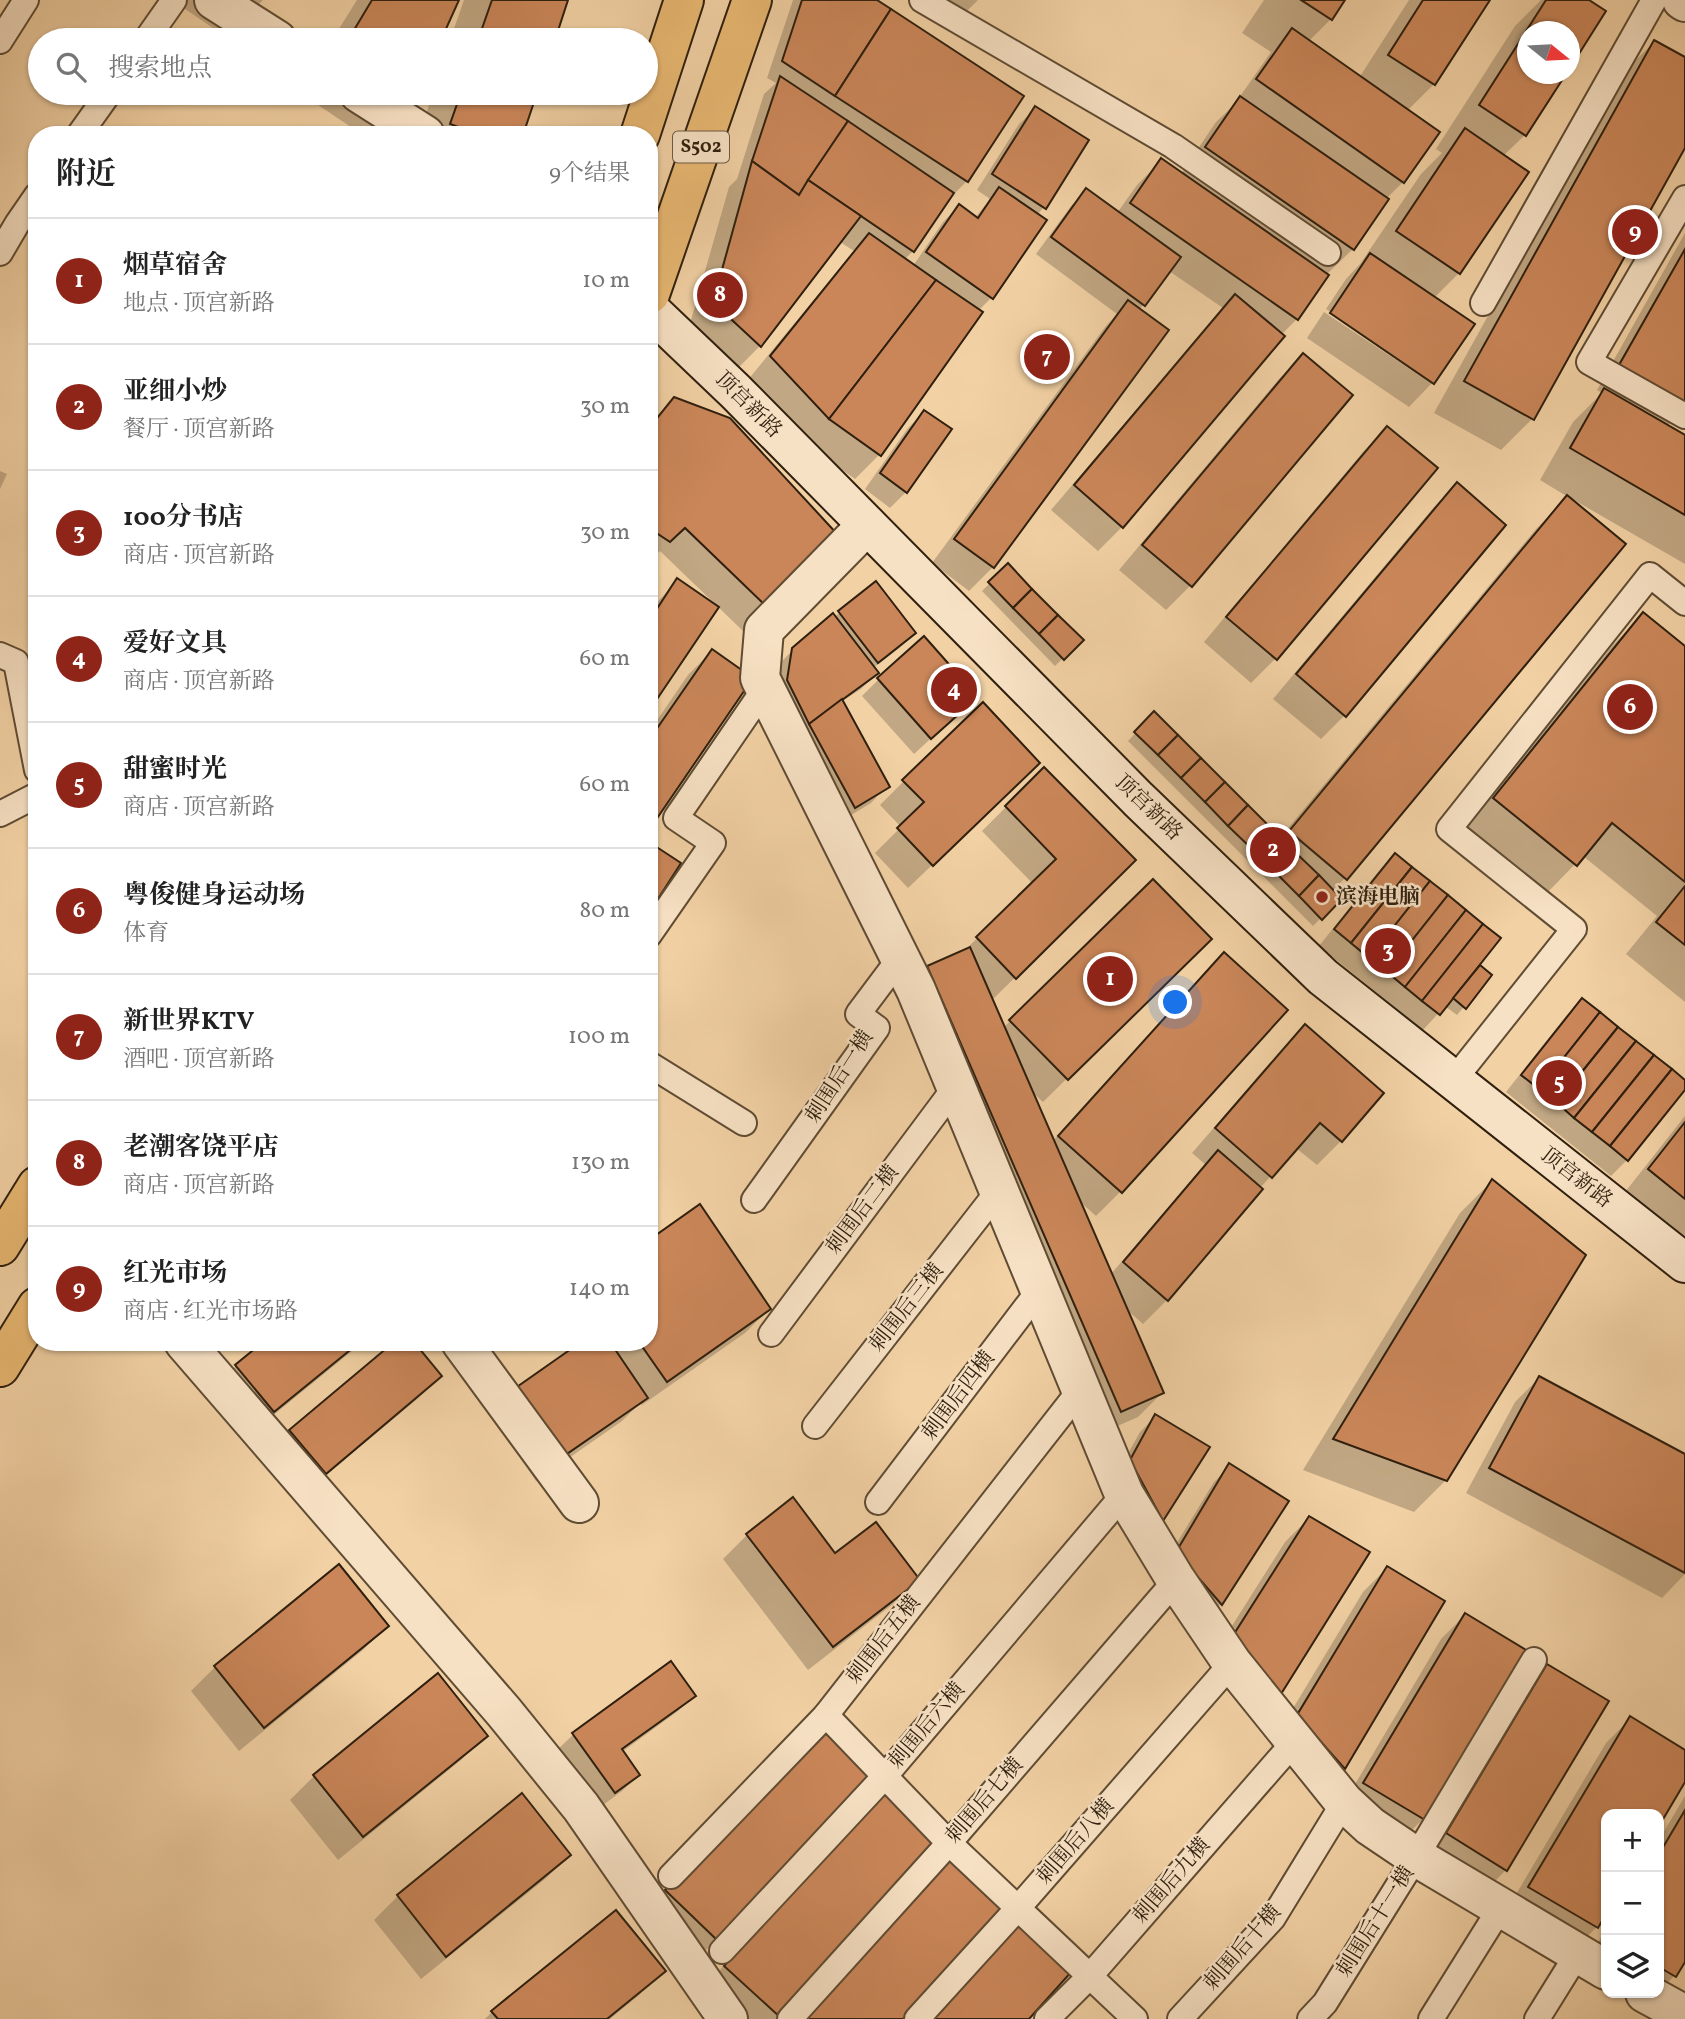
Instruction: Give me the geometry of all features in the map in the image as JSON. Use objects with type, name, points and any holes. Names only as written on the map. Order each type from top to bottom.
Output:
[{"type":"main road","name":"S502","points":[[658,80],[684,0]]},
{"type":"main road","name":"S502","points":[[658,277],[752,0]]},
{"type":"main road","name":"S502","points":[[643,126],[650,105]]},
{"type":"main road","points":[[0,1246],[28,1201]]},
{"type":"main road","points":[[0,1367],[28,1322]]},
{"type":"street","points":[[214,0],[258,28]]},
{"type":"street","points":[[378,105],[411,126]]},
{"type":"street","name":"顶宫新路","points":[[658,309],[735,391],[1139,799],[1322,977],[1685,1263]]},
{"type":"street","points":[[867,525],[764,630],[760,678],[916,990],[1124,1494],[1176,1580],[1232,1663],[1345,1802],[1370,1826],[1416,1857],[1592,1961]]},
{"type":"street","points":[[192,1351],[503,1712],[581,1807],[728,2019]]},
{"type":"street","points":[[468,1351],[579,1503]]},
{"type":"lane","points":[[0,41],[26,0]]},
{"type":"lane","points":[[154,28],[174,0]]},
{"type":"lane","points":[[922,0],[1173,146],[1328,253]]},
{"type":"lane","points":[[1483,303],[1654,0]]},
{"type":"lane","points":[[85,126],[100,105]]},
{"type":"lane","points":[[1685,198],[1589,362],[1685,416]]},
{"type":"lane","points":[[0,253],[28,208]]},
{"type":"lane","points":[[1453,1081],[1574,929],[1449,829],[1650,575],[1685,603]]},
{"type":"lane","points":[[0,655],[16,662],[28,724]]},
{"type":"lane","points":[[658,922],[713,844],[676,818],[765,688]]},
{"type":"lane","points":[[0,814],[28,800]]},
{"type":"lane","name":"刺围后一横","points":[[754,1200],[877,1028],[858,1014],[900,958]]},
{"type":"lane","points":[[658,1069],[744,1123]]},
{"type":"lane","name":"刺围后二横","points":[[771,1334],[956,1086]]},
{"type":"lane","name":"刺围后三横","points":[[815,1426],[999,1190]]},
{"type":"lane","name":"刺围后四横","points":[[878,1502],[1040,1289]]},
{"type":"lane","name":"刺围后五横","points":[[671,1877],[826,1715],[1081,1389]]},
{"type":"lane","name":"刺围后六横","points":[[722,1951],[885,1776],[1124,1494]]},
{"type":"lane","name":"刺围后七横","points":[[790,2019],[949,1843],[1176,1580]]},
{"type":"lane","name":"刺围后十一横","points":[[1310,2019],[1325,2003],[1534,1660]]},
{"type":"lane","name":"刺围后八横","points":[[917,2019],[1232,1663]]},
{"type":"lane","points":[[826,1715],[949,1843],[1135,2019]]},
{"type":"lane","name":"刺围后九横","points":[[1047,2019],[1090,1976],[1295,1741]]},
{"type":"lane","name":"刺围后十横","points":[[1180,2019],[1273,1918],[1345,1802]]},
{"type":"lane","points":[[1431,2019],[1501,1907]]},
{"type":"lane","points":[[1537,2019],[1592,1961]]},
{"type":"building","points":[[372,0],[459,0],[446,28],[355,28]]},
{"type":"building","points":[[492,0],[568,0],[559,28],[482,28]]},
{"type":"building","points":[[802,0],[877,0],[891,9],[835,96],[782,61]]},
{"type":"building","points":[[1301,0],[1345,0],[1332,20]]},
{"type":"building","points":[[1423,0],[1490,0],[1435,85],[1388,55]]},
{"type":"building","points":[[1546,0],[1589,0],[1606,11],[1580,52],[1580,21],[1533,21]]},
{"type":"building","points":[[891,9],[1024,96],[968,182],[835,96]]},
{"type":"building","points":[[1292,28],[1440,132],[1404,183],[1256,79]]},
{"type":"building","points":[[1654,40],[1685,57],[1685,148],[1534,420],[1464,381]]},
{"type":"building","points":[[1517,45],[1517,84],[1560,84],[1526,136],[1479,105]]},
{"type":"building","points":[[780,76],[848,121],[799,195],[752,161]]},
{"type":"building","points":[[1240,96],[1389,199],[1354,250],[1205,147]]},
{"type":"building","points":[[457,105],[533,105],[526,126],[450,124]]},
{"type":"building","points":[[1035,106],[1089,140],[1046,209],[992,174]]},
{"type":"building","points":[[848,121],[954,193],[914,252],[808,180]]},
{"type":"building","points":[[1465,128],[1529,172],[1460,274],[1396,231]]},
{"type":"building","points":[[1161,158],[1329,275],[1298,320],[1130,203]]},
{"type":"building","points":[[752,161],[799,195],[808,180],[861,216],[761,347],[719,308],[715,295]]},
{"type":"building","points":[[999,187],[1047,220],[993,299],[926,252],[959,204],[978,218]]},
{"type":"building","points":[[1086,188],[1181,257],[1145,306],[1051,237]]},
{"type":"building","points":[[869,233],[936,280],[829,419],[770,356]]},
{"type":"building","points":[[1685,249],[1685,403],[1619,365]]},
{"type":"building","points":[[1370,253],[1475,324],[1434,384],[1330,313]]},
{"type":"building","points":[[936,280],[983,312],[881,456],[829,419]]},
{"type":"building","points":[[1235,294],[1285,336],[1123,528],[1074,485]]},
{"type":"building","points":[[1128,300],[1169,330],[994,568],[954,539]]},
{"type":"building","points":[[1303,353],[1353,395],[1192,587],[1142,545]]},
{"type":"building","points":[[1604,388],[1685,435],[1685,515],[1570,448]]},
{"type":"building","points":[[674,397],[730,418],[839,536],[768,608],[685,528],[670,542],[658,534],[658,417]]},
{"type":"building","points":[[924,410],[952,429],[907,493],[880,473]]},
{"type":"building","points":[[1387,426],[1438,468],[1277,660],[1226,617]]},
{"type":"building","points":[[1457,482],[1506,525],[1346,717],[1296,674]]},
{"type":"building","points":[[1567,495],[1626,544],[1347,880],[1289,831]]},
{"type":"building","points":[[1008,563],[1032,589],[1013,608],[988,582]]},
{"type":"building","points":[[677,578],[719,607],[658,698],[658,607]]},
{"type":"building","points":[[876,581],[916,633],[878,663],[838,611]]},
{"type":"building","points":[[1032,589],[1058,615],[1039,634],[1013,608]]},
{"type":"building","points":[[1643,612],[1685,646],[1685,882],[1612,823],[1577,866],[1493,798]]},
{"type":"building","points":[[833,613],[879,673],[809,724],[787,680],[792,648]]},
{"type":"building","points":[[1058,615],[1084,640],[1064,660],[1039,634]]},
{"type":"building","points":[[924,636],[978,697],[931,739],[877,678]]},
{"type":"building","points":[[712,649],[753,678],[658,817],[658,727]]},
{"type":"building","points":[[842,699],[890,787],[855,808],[809,724]]},
{"type":"building","points":[[983,702],[1040,763],[933,866],[897,828],[924,802],[902,780]]},
{"type":"building","points":[[1154,711],[1178,735],[1158,755],[1134,732]]},
{"type":"building","points":[[1178,735],[1201,758],[1181,778],[1158,755]]},
{"type":"building","points":[[1201,758],[1225,782],[1205,802],[1181,778]]},
{"type":"building","points":[[1044,767],[1136,860],[1016,979],[976,937],[1056,859],[1005,806]]},
{"type":"building","points":[[1225,782],[1248,805],[1228,826],[1205,802]]},
{"type":"building","points":[[1248,805],[1272,829],[1252,849],[1228,826]]},
{"type":"building","points":[[1272,829],[1295,852],[1275,872],[1252,849]]},
{"type":"building","points":[[658,848],[681,863],[658,899]]},
{"type":"building","points":[[1295,852],[1319,875],[1299,896],[1275,872]]},
{"type":"building","points":[[1395,853],[1412,867],[1351,943],[1334,929]]},
{"type":"building","points":[[1412,867],[1430,881],[1369,958],[1351,943]]},
{"type":"building","points":[[1319,875],[1342,899],[1322,920],[1299,896]]},
{"type":"building","points":[[1153,879],[1212,939],[1068,1080],[1009,1020]]},
{"type":"building","points":[[1430,881],[1448,895],[1387,972],[1369,958]]},
{"type":"building","points":[[1685,886],[1685,945],[1656,922]]},
{"type":"building","points":[[1448,895],[1466,910],[1405,987],[1387,972]]},
{"type":"building","points":[[1466,910],[1483,924],[1422,1001],[1405,987]]},
{"type":"building","points":[[1483,924],[1501,938],[1440,1015],[1422,1001]]},
{"type":"building","points":[[970,947],[1164,1393],[1121,1412],[927,966]]},
{"type":"building","points":[[1224,952],[1288,1010],[1122,1193],[1058,1136]]},
{"type":"building","points":[[1480,965],[1492,975],[1466,1009],[1453,998]]},
{"type":"building","points":[[1582,998],[1600,1012],[1539,1089],[1521,1075]]},
{"type":"building","points":[[1600,1012],[1618,1027],[1557,1103],[1539,1089]]},
{"type":"building","points":[[1305,1024],[1384,1093],[1342,1142],[1320,1123],[1272,1178],[1215,1128]]},
{"type":"building","points":[[1618,1027],[1636,1041],[1574,1118],[1557,1103]]},
{"type":"building","points":[[1636,1041],[1654,1055],[1592,1132],[1574,1118]]},
{"type":"building","points":[[1654,1055],[1672,1069],[1610,1146],[1592,1132]]},
{"type":"building","points":[[1672,1069],[1685,1080],[1685,1090],[1628,1161],[1610,1146]]},
{"type":"building","points":[[1685,1122],[1685,1199],[1648,1169]]},
{"type":"building","points":[[1218,1150],[1263,1189],[1168,1301],[1123,1262]]},
{"type":"building","points":[[1492,1179],[1586,1255],[1447,1481],[1333,1439]]},
{"type":"building","points":[[700,1204],[771,1309],[667,1382],[645,1351],[658,1351],[658,1234]]},
{"type":"building","points":[[252,1351],[349,1351],[274,1412],[235,1365]]},
{"type":"building","points":[[383,1351],[421,1351],[442,1376],[326,1474],[289,1430]]},
{"type":"building","points":[[568,1351],[616,1351],[648,1398],[561,1458],[514,1389]]},
{"type":"building","points":[[1539,1376],[1685,1454],[1685,1573],[1489,1468]]},
{"type":"building","points":[[1155,1414],[1210,1447],[1163,1521],[1130,1460]]},
{"type":"building","points":[[1229,1463],[1289,1501],[1222,1605],[1176,1552]]},
{"type":"building","points":[[793,1497],[835,1553],[876,1522],[920,1580],[833,1647],[746,1534]]},
{"type":"building","points":[[1309,1516],[1370,1552],[1281,1694],[1234,1634]]},
{"type":"building","points":[[339,1564],[389,1626],[264,1728],[214,1666]]},
{"type":"building","points":[[1387,1566],[1445,1601],[1345,1769],[1297,1715]]},
{"type":"building","points":[[1465,1613],[1526,1650],[1425,1820],[1363,1783]]},
{"type":"building","points":[[671,1661],[696,1696],[622,1749],[640,1775],[615,1793],[572,1733]]},
{"type":"building","points":[[1547,1664],[1609,1701],[1507,1871],[1446,1833]]},
{"type":"building","points":[[438,1673],[488,1736],[363,1837],[313,1775]]},
{"type":"building","points":[[1630,1716],[1685,1750],[1685,1782],[1664,1818],[1664,1809],[1601,1809],[1601,1923],[1598,1928],[1528,1887]]},
{"type":"building","points":[[822,1726],[875,1777],[718,1941],[665,1890]]},
{"type":"building","points":[[883,1789],[941,1841],[781,2018],[724,1966]]},
{"type":"building","points":[[522,1793],[571,1855],[446,1957],[397,1895]]},
{"type":"building","points":[[1685,1810],[1685,1962],[1676,1977],[1664,1970],[1664,1846]]},
{"type":"building","points":[[951,1853],[1007,1904],[903,2019],[802,2019]]},
{"type":"building","points":[[616,1910],[666,1971],[607,2019],[498,2019],[491,2011]]},
{"type":"building","points":[[1018,1920],[1073,1970],[1029,2019],[928,2019]]},
{"type":"place","name":"红光市场","points":[[1635,232]]},
{"type":"place","name":"老潮客饶平店","points":[[720,295]]},
{"type":"place","name":"新世界KTV","points":[[1047,357]]},
{"type":"place","name":"爱好文具","points":[[954,690]]},
{"type":"place","name":"粤俊健身运动场","points":[[1630,707]]},
{"type":"place","name":"亚细小炒","points":[[1273,850]]},
{"type":"place","name":"滨海电脑","points":[[1322,897]]},
{"type":"place","name":"100分书店","points":[[1388,951]]},
{"type":"place","name":"烟草宿舍","points":[[1110,979]]},
{"type":"place","name":"甜蜜时光","points":[[1559,1083]]}]
